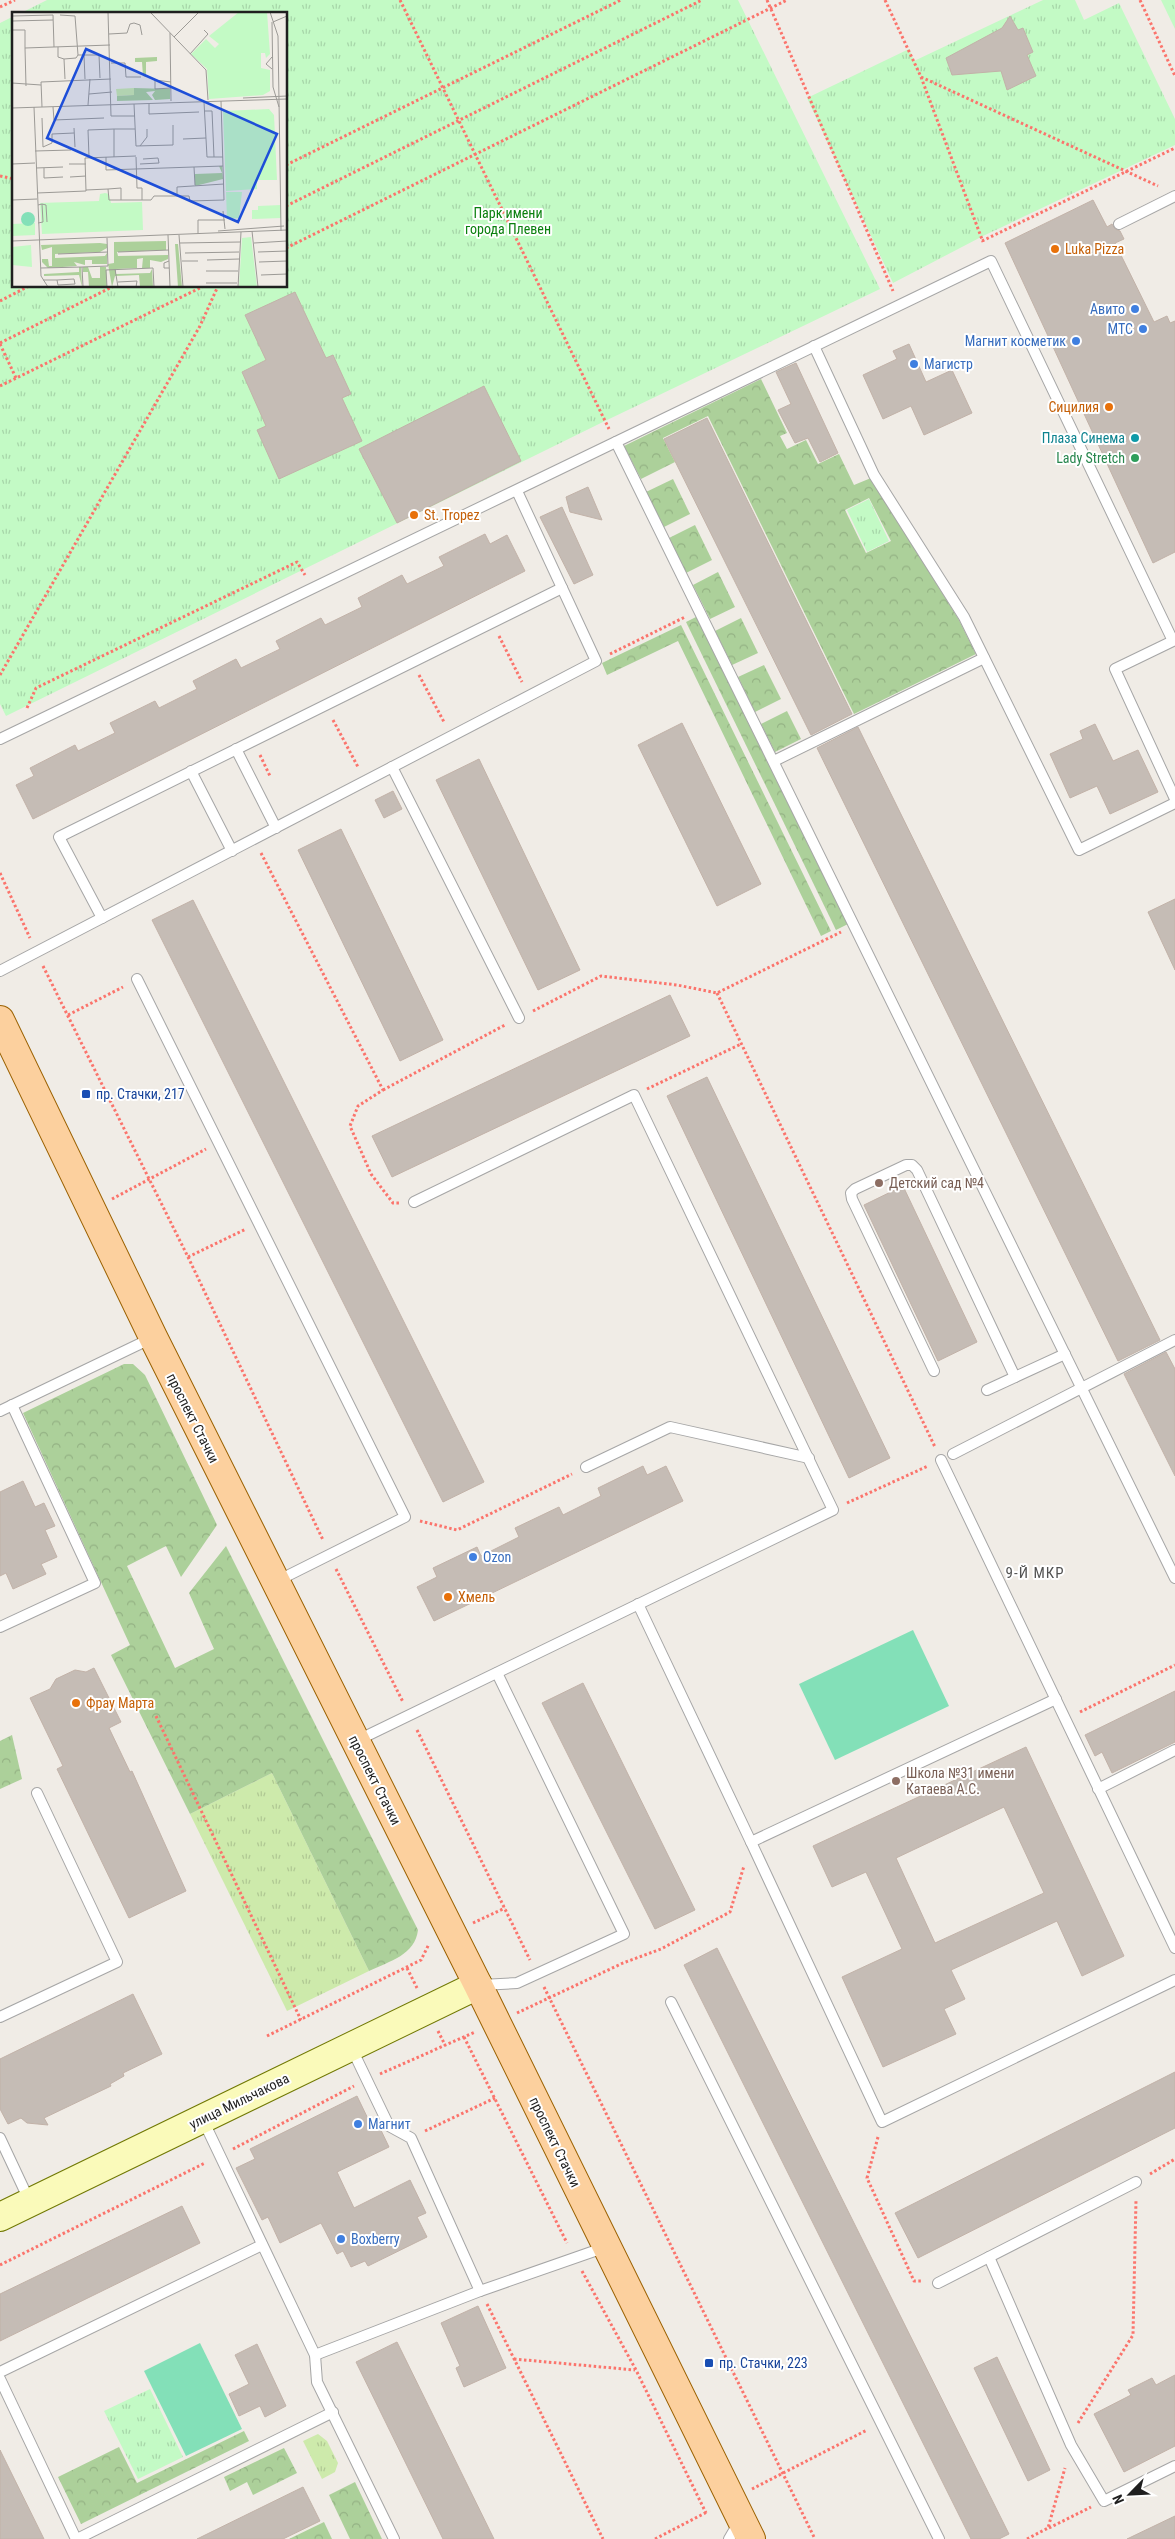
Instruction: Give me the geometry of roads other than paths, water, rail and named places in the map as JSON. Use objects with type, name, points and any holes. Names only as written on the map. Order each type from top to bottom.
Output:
[{"type":"main road","name":"проспект Стачки","points":[[0,1020],[153,1337],[607,2246],[738,2524]]},
{"type":"street","name":"улица Мильчакова","points":[[0,2217],[478,1985]]},
{"type":"lane","points":[[1119,224],[1175,196]]},
{"type":"lane","points":[[0,739],[517,491],[616,442],[814,346],[991,261],[1173,641],[1115,669],[1175,801],[1079,850],[964,617],[874,475],[814,346]]},
{"type":"lane","points":[[616,442],[1175,1578]]},
{"type":"lane","points":[[0,971],[596,661],[517,491]]},
{"type":"lane","points":[[102,918],[59,837],[562,588]]},
{"type":"lane","points":[[774,761],[984,658]]},
{"type":"lane","points":[[236,749],[276,828]]},
{"type":"lane","points":[[392,767],[520,1018]]},
{"type":"lane","points":[[191,771],[232,851]]},
{"type":"lane","points":[[137,980],[405,1518],[276,1582]]},
{"type":"lane","points":[[356,1741],[834,1510],[634,1096],[414,1202]]},
{"type":"lane","points":[[934,1371],[852,1199],[851,1193],[855,1189],[906,1165],[912,1165],[917,1170],[1016,1377]]},
{"type":"lane","points":[[0,1411],[153,1337]]},
{"type":"lane","points":[[953,1454],[1175,1340]]},
{"type":"lane","points":[[987,1390],[1064,1354]]},
{"type":"lane","points":[[0,1626],[95,1583],[12,1405]]},
{"type":"lane","points":[[586,1467],[670,1427],[808,1458]]},
{"type":"lane","points":[[941,1460],[1175,1948]]},
{"type":"lane","points":[[638,1604],[752,1842],[882,2122],[1175,1980]]},
{"type":"lane","points":[[478,1985],[517,1983],[624,1934],[497,1673]]},
{"type":"lane","points":[[752,1842],[1056,1699]]},
{"type":"lane","points":[[1098,1789],[1175,1750]]},
{"type":"lane","points":[[0,2017],[117,1962],[38,1792]]},
{"type":"lane","points":[[671,2002],[939,2539]]},
{"type":"lane","points":[[351,2046],[389,2126],[411,2138],[480,2291]]},
{"type":"lane","points":[[203,2119],[314,2355],[317,2382],[394,2539]]},
{"type":"lane","points":[[0,2138],[30,2203]]},
{"type":"lane","points":[[938,2283],[1136,2182]]},
{"type":"lane","points":[[0,2372],[262,2245]]},
{"type":"lane","points":[[314,2355],[480,2291],[607,2246]]},
{"type":"lane","points":[[989,2257],[1071,2445],[1104,2501],[1175,2466]]},
{"type":"lane","points":[[0,2380],[76,2539],[333,2412]]},
{"type":"place","name":"Luka Pizza","points":[[1055,249]]},
{"type":"place","name":"Авито","points":[[1135,309]]},
{"type":"place","name":"МТС","points":[[1143,329]]},
{"type":"place","name":"Магнит косметик","points":[[1076,341]]},
{"type":"place","name":"Магистр","points":[[914,364]]},
{"type":"place","name":"Сицилия","points":[[1109,407]]},
{"type":"place","name":"Плаза Синема","points":[[1135,438]]},
{"type":"place","name":"Lady Stretch","points":[[1135,458]]},
{"type":"place","name":"St. Tropez","points":[[414,515]]},
{"type":"place","name":"пр. Стачки, 217","points":[[86,1094]]},
{"type":"place","name":"Детский сад №4","points":[[879,1183]]},
{"type":"place","name":"Ozon","points":[[473,1557]]},
{"type":"place","name":"Хмель","points":[[448,1597]]},
{"type":"place","name":"Фрау Марта","points":[[76,1703]]},
{"type":"place","name":"Школа №31 имени Катаева А.С.","points":[[896,1781]]},
{"type":"place","name":"Магнит","points":[[358,2124]]},
{"type":"place","name":"Boxberry","points":[[341,2239]]},
{"type":"place","name":"пр. Стачки, 223","points":[[709,2363]]},
{"type":"district","name":"9-Й МКР","points":[[1035,1573]]},
{"type":"park label","name":"Парк имени города Плевен","points":[[508,222]]}]
